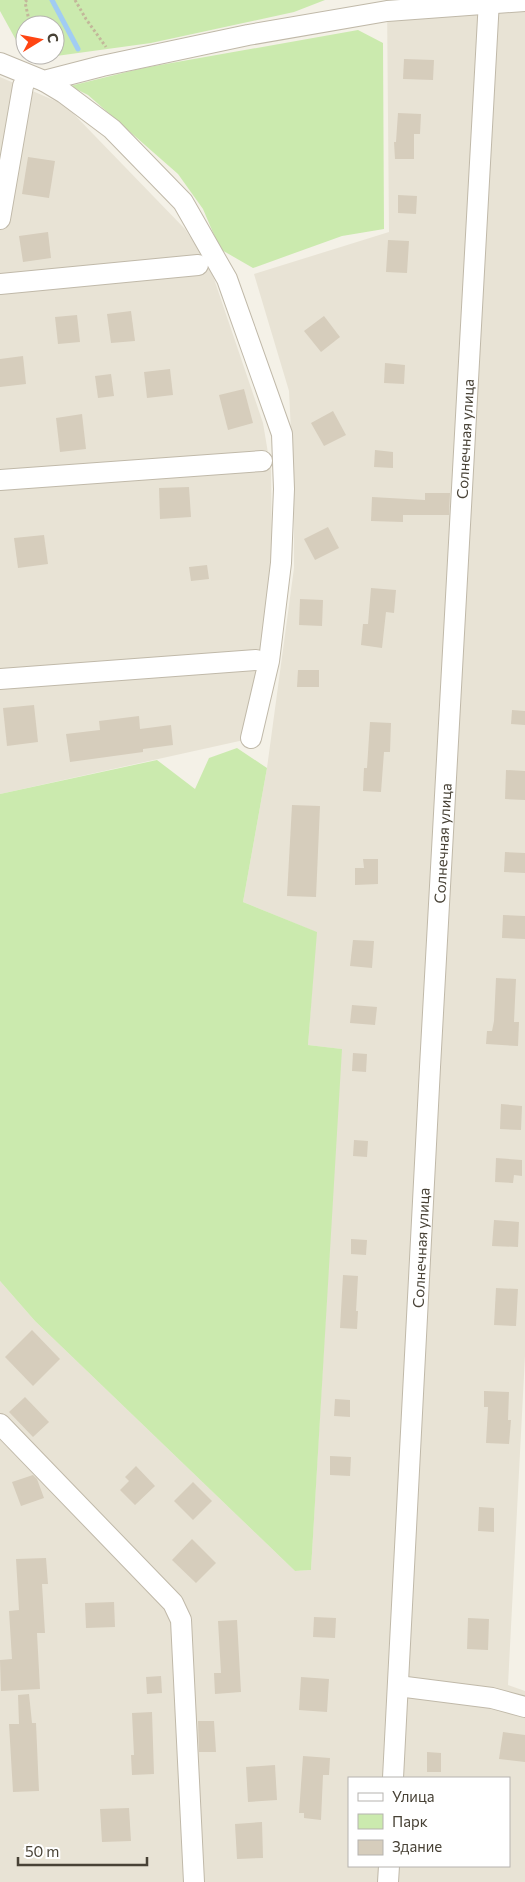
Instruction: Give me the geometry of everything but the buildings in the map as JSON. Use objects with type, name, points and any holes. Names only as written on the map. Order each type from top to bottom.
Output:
[{"type":"street","points":[[0,219],[23,86],[36,78],[248,36],[387,11],[489,2],[525,1]]},
{"type":"street","name":"Солнечная улица","points":[[393,1777],[430,1057],[489,2]]},
{"type":"street","points":[[0,62],[64,93],[112,130],[183,202],[227,279],[282,434],[284,489],[281,564],[269,661],[251,738]]},
{"type":"street","points":[[0,284],[198,265]]},
{"type":"street","points":[[0,480],[262,462]]},
{"type":"street","points":[[0,679],[256,660]]},
{"type":"street","points":[[0,1424],[173,1603],[181,1620],[194,1882]]},
{"type":"street","points":[[398,1686],[492,1698],[525,1707]]},
{"type":"street","points":[[388,1882],[389,1867]]},
{"type":"path","points":[[27,0],[25,2],[28,15]]},
{"type":"path","points":[[75,0],[106,47],[112,64]]},
{"type":"shaded area","points":[[387,0],[525,0],[525,1356],[508,1685],[525,1691],[525,1882],[0,1882],[0,1281],[35,1321],[295,1571],[311,1570],[341,1049],[308,1045],[316,932],[243,902],[267,768],[294,568],[294,491],[289,391],[254,274],[389,232]]},
{"type":"shaded area","points":[[0,77],[65,105],[185,229],[210,267],[263,423],[271,471],[272,548],[264,654],[244,740],[0,794]]},
{"type":"green space","points":[[0,0],[325,0],[294,12],[151,43],[65,55],[65,15],[15,15],[15,38],[0,11]]},
{"type":"green space","points":[[358,30],[383,43],[384,229],[342,236],[253,268],[220,249],[203,209],[178,174],[88,95],[70,86],[143,68]]},
{"type":"green space","points":[[237,748],[267,768],[243,902],[317,932],[308,1045],[342,1049],[311,1570],[295,1571],[35,1321],[0,1281],[0,794],[157,760],[195,789],[209,758]]},
{"type":"waterway","points":[[52,0],[78,49]]}]
